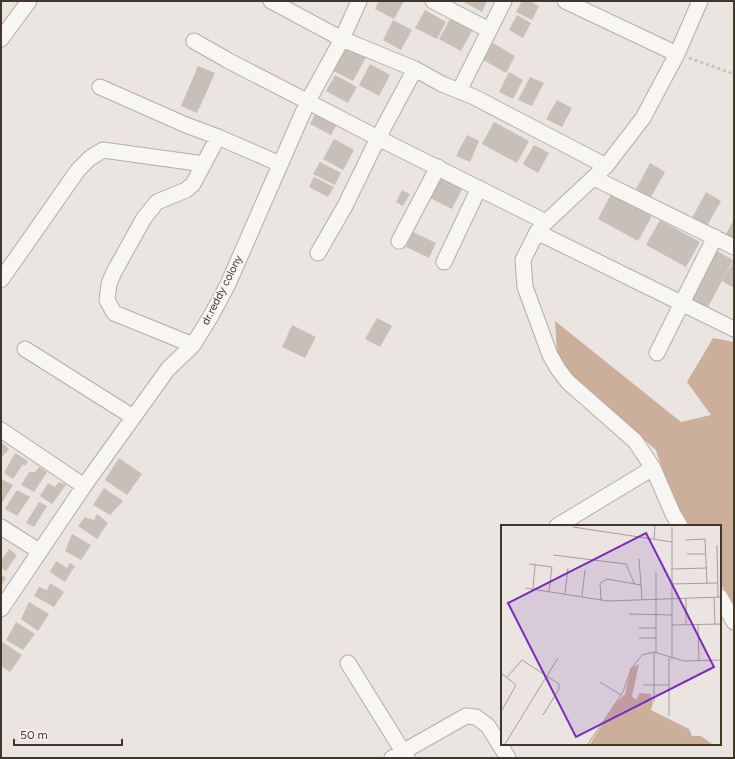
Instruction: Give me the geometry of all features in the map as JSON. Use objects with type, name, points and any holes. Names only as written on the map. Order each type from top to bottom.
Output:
[{"type":"street","points":[[1,39],[29,1]]},
{"type":"street","name":"dr.reddy colony","points":[[1,609],[84,486],[133,417],[168,370],[192,345],[211,316],[228,284],[308,101],[342,39],[359,1]]},
{"type":"street","points":[[433,1],[489,30]]},
{"type":"street","points":[[459,91],[504,1]]},
{"type":"street","points":[[565,1],[677,54]]},
{"type":"street","points":[[679,525],[653,468],[635,441],[568,382],[558,369],[550,354],[525,287],[523,260],[541,227],[606,166],[643,118],[677,54],[700,1]]},
{"type":"street","points":[[277,2],[342,39],[415,69],[442,84],[481,101],[606,166]]},
{"type":"street","points":[[194,41],[229,61],[378,138],[479,188],[541,227],[682,303],[734,329]]},
{"type":"street","points":[[318,253],[345,206],[378,138],[415,69]]},
{"type":"street","points":[[100,87],[186,126],[218,137],[280,164]]},
{"type":"street","points":[[192,345],[114,312],[107,300],[109,284],[114,272],[144,218],[157,202],[186,190],[193,184],[218,137]]},
{"type":"street","points":[[1,280],[78,170],[90,158],[103,150],[204,164]]},
{"type":"street","points":[[399,241],[438,167]]},
{"type":"street","points":[[594,178],[734,246]]},
{"type":"street","points":[[444,262],[479,188]]},
{"type":"street","points":[[657,353],[715,237]]},
{"type":"street","points":[[25,349],[133,417]]},
{"type":"street","points":[[1,430],[84,486]]},
{"type":"street","points":[[558,525],[653,468]]},
{"type":"street","points":[[1,527],[39,552]]},
{"type":"street","points":[[721,599],[734,622]]},
{"type":"street","points":[[348,663],[401,756],[466,716],[476,717],[488,726],[508,758]]},
{"type":"path","points":[[677,54],[734,74]]},
{"type":"shaded area","points":[[555,321],[681,422],[711,415],[687,382],[713,338],[734,342],[734,605],[721,585],[721,525],[683,525],[677,515],[656,450],[558,366]]},
{"type":"building","points":[[379,1],[404,1],[394,19],[375,9]]},
{"type":"building","points":[[462,1],[487,1],[482,12]]},
{"type":"building","points":[[522,1],[529,1],[539,6],[532,20],[516,12]]},
{"type":"building","points":[[425,10],[446,22],[437,39],[415,28]]},
{"type":"building","points":[[517,15],[531,23],[523,38],[509,30]]},
{"type":"building","points":[[451,17],[473,29],[461,51],[439,39]]},
{"type":"building","points":[[393,20],[412,30],[401,50],[383,40]]},
{"type":"building","points":[[493,43],[515,56],[506,73],[483,60]]},
{"type":"building","points":[[344,45],[366,57],[353,81],[330,69]]},
{"type":"building","points":[[370,64],[390,75],[379,96],[359,85]]},
{"type":"building","points":[[198,66],[215,73],[197,113],[181,106]]},
{"type":"building","points":[[509,72],[523,80],[513,99],[499,92]]},
{"type":"building","points":[[335,75],[357,87],[348,103],[326,91]]},
{"type":"building","points":[[530,77],[544,83],[532,106],[518,100]]},
{"type":"building","points":[[557,100],[572,108],[562,127],[546,119]]},
{"type":"building","points":[[318,109],[339,120],[331,135],[310,124]]},
{"type":"building","points":[[494,122],[529,141],[517,163],[482,144]]},
{"type":"building","points":[[467,135],[479,141],[470,162],[456,156]]},
{"type":"building","points":[[334,139],[354,150],[343,170],[323,159]]},
{"type":"building","points":[[534,145],[549,153],[538,173],[523,164]]},
{"type":"building","points":[[320,162],[341,173],[335,185],[313,174]]},
{"type":"building","points":[[650,163],[665,172],[651,197],[636,189]]},
{"type":"building","points":[[442,176],[463,187],[452,209],[430,198]]},
{"type":"building","points":[[314,177],[334,187],[328,197],[309,187]]},
{"type":"building","points":[[402,190],[410,194],[403,206],[396,202]]},
{"type":"building","points":[[706,192],[721,201],[707,226],[692,218]]},
{"type":"building","points":[[611,194],[652,216],[638,241],[598,219]]},
{"type":"building","points":[[734,219],[734,238],[726,234]]},
{"type":"building","points":[[660,220],[700,242],[686,267],[646,245]]},
{"type":"building","points":[[413,232],[436,243],[429,258],[406,247]]},
{"type":"building","points":[[717,251],[733,260],[707,309],[691,301]]},
{"type":"building","points":[[734,260],[734,288],[722,281]]},
{"type":"building","points":[[377,318],[392,326],[380,347],[365,339]]},
{"type":"building","points":[[292,325],[316,337],[305,358],[282,347]]},
{"type":"building","points":[[1,442],[9,449],[1,458]]},
{"type":"building","points":[[15,453],[28,461],[25,466],[23,464],[13,479],[4,473]]},
{"type":"building","points":[[119,458],[142,474],[127,495],[105,480]]},
{"type":"building","points":[[39,467],[47,472],[34,492],[21,485],[29,472],[35,472]]},
{"type":"building","points":[[1,479],[13,485],[1,504]]},
{"type":"building","points":[[59,482],[66,485],[52,504],[40,496],[48,483],[55,487]]},
{"type":"building","points":[[104,488],[123,501],[110,515],[93,505]]},
{"type":"building","points":[[17,490],[30,497],[17,516],[5,509]]},
{"type":"building","points":[[39,502],[47,506],[34,527],[26,523]]},
{"type":"building","points":[[97,514],[108,523],[97,539],[78,526],[85,517],[94,520]]},
{"type":"building","points":[[72,534],[91,545],[81,560],[65,551]]},
{"type":"building","points":[[9,549],[17,555],[6,571],[1,568],[1,561]]},
{"type":"building","points":[[56,561],[67,568],[70,563],[75,566],[65,582],[50,572]]},
{"type":"building","points":[[1,575],[6,578],[1,586]]},
{"type":"building","points":[[50,583],[64,592],[54,607],[34,596],[39,587],[47,590]]},
{"type":"building","points":[[29,602],[49,614],[38,631],[21,619]]},
{"type":"building","points":[[16,622],[35,634],[23,650],[6,640]]},
{"type":"building","points":[[2,642],[22,655],[10,672],[1,666]]}]
